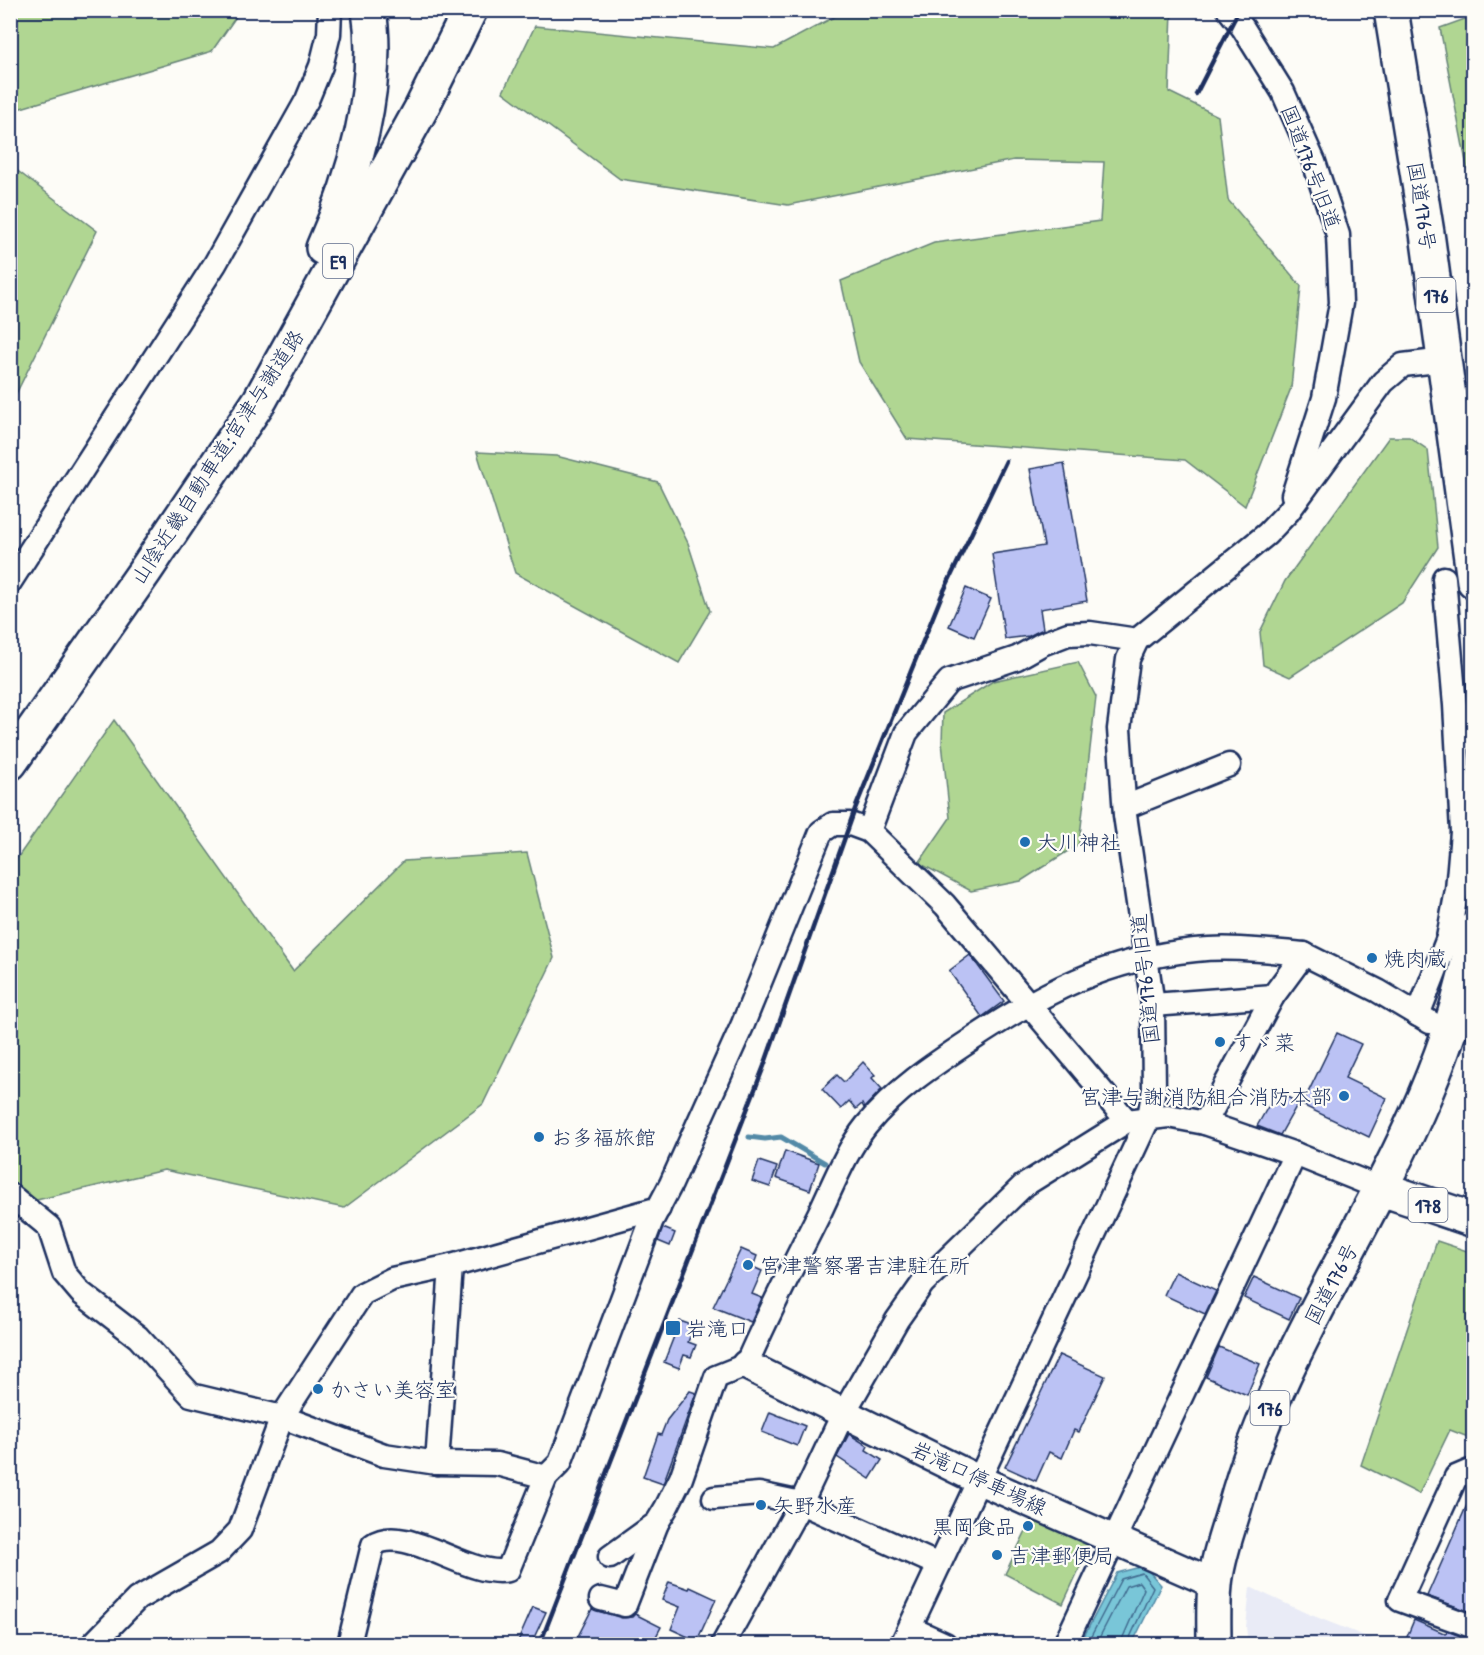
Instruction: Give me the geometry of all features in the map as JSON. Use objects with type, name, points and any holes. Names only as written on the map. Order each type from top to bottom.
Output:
[{"type":"highway","points":[[190,501],[231,415],[317,263],[340,210],[360,146],[370,76],[369,10]]},
{"type":"highway","name":"山陰近畿自動車道;宮津与謝道路","points":[[10,763],[145,571],[260,400],[421,109],[470,10]]},
{"type":"highway","name":"国道176号","points":[[1391,10],[1445,360],[1459,579]]},
{"type":"highway","name":"国道176号","points":[[1214,1644],[1215,1584],[1246,1465],[1286,1367],[1382,1189],[1449,1033],[1473,929]]},
{"type":"highway","name":"178","points":[[1382,1189],[1473,1220]]},
{"type":"main road","name":"岩滝口停車場線","points":[[746,1365],[978,1480],[1215,1584]]},
{"type":"street","points":[[10,582],[215,264],[307,100],[321,66],[329,34],[330,10]]},
{"type":"street","name":"国道176号旧道","points":[[1229,10],[1283,92],[1314,162],[1338,235],[1341,303],[1326,388],[1288,512]]},
{"type":"street","name":"国道176号旧道","points":[[906,1636],[978,1480],[1138,1119],[1154,1089],[1153,1005],[1144,957],[1125,807],[1119,729],[1128,659],[1137,640],[1267,534],[1288,512],[1383,382],[1403,365],[1445,360]]},
{"type":"street","points":[[1418,1015],[1448,938],[1466,864],[1461,809],[1459,579]]},
{"type":"street","points":[[869,831],[906,733],[949,681],[1017,658],[1042,644],[1068,634],[1090,633],[1137,640]]},
{"type":"street","points":[[1125,807],[1229,765]]},
{"type":"street","points":[[349,1644],[374,1545],[381,1540],[396,1540],[483,1569],[499,1572],[508,1570],[546,1478],[560,1463],[629,1279],[743,1024],[821,832],[833,824],[850,824],[869,831],[945,905],[1027,1003],[1138,1119]]},
{"type":"street","points":[[602,1599],[624,1605],[657,1523],[681,1478],[716,1377],[746,1365],[839,1173],[864,1128],[885,1104],[909,1083],[1027,1003],[1078,978],[1144,957],[1197,950],[1242,949],[1304,954],[1378,991],[1449,1033]]},
{"type":"street","points":[[1205,1123],[1273,996],[1304,954]]},
{"type":"street","points":[[1153,1005],[1273,996]]},
{"type":"street","points":[[723,1644],[801,1503],[843,1414],[897,1320],[923,1283],[1023,1186],[1138,1119],[1168,1116],[1205,1123],[1382,1189]]},
{"type":"street","points":[[1065,1644],[1295,1155]]},
{"type":"street","points":[[10,1195],[49,1227],[64,1273],[81,1293],[138,1337],[191,1395],[282,1417],[384,1455],[437,1463],[497,1464],[546,1478]]},
{"type":"street","points":[[93,1644],[137,1599],[219,1552],[240,1530],[282,1417],[362,1294],[392,1279],[451,1266],[659,1208]]},
{"type":"street","points":[[437,1463],[451,1266]]},
{"type":"street","points":[[1473,1472],[1455,1477],[1401,1600],[1473,1628]]},
{"type":"street","points":[[714,1498],[759,1494],[801,1503],[939,1565]]},
{"type":"street","points":[[610,1557],[657,1523]]},
{"type":"street","points":[[906,1636],[945,1644]]},
{"type":"shaded area","points":[[1250,1587],[1306,1613],[1385,1644],[1248,1644],[1246,1627]]},
{"type":"green space","points":[[11,10],[240,11],[212,51],[11,111]]},
{"type":"green space","points":[[847,10],[1172,11],[1169,92],[1218,116],[1228,200],[1301,286],[1291,388],[1245,506],[1185,460],[907,439],[859,362],[841,281],[934,243],[1100,221],[1104,162],[1014,160],[788,205],[620,179],[503,92],[535,26],[774,49]]},
{"type":"green space","points":[[1473,16],[1473,198],[1440,28]]},
{"type":"green space","points":[[11,166],[97,231],[11,404]]},
{"type":"green space","points":[[1389,437],[1409,437],[1428,450],[1438,547],[1402,603],[1290,677],[1263,665],[1260,632],[1285,581]]},
{"type":"green space","points":[[477,452],[556,456],[658,482],[688,543],[710,611],[679,663],[515,573]]},
{"type":"green space","points":[[1078,662],[1096,697],[1079,844],[1021,881],[971,891],[919,863],[950,818],[942,742],[943,713],[993,681]]},
{"type":"green space","points":[[114,720],[293,971],[404,861],[527,853],[554,958],[483,1104],[344,1208],[164,1170],[11,1206],[11,867]]},
{"type":"green space","points":[[1437,1241],[1473,1253],[1473,1439],[1450,1430],[1419,1494],[1361,1465]]},
{"type":"green space","points":[[1035,1512],[1094,1537],[1063,1604],[1005,1574]]},
{"type":"water","points":[[1144,1566],[1161,1585],[1132,1644],[1080,1644],[1117,1573]]},
{"type":"building","points":[[1064,463],[1087,601],[1040,609],[1043,629],[1029,636],[1005,639],[992,554],[1044,546],[1030,469]]},
{"type":"building","points":[[966,588],[991,599],[974,637],[949,626]]},
{"type":"building","points":[[970,955],[1004,1001],[982,1017],[949,971]]},
{"type":"building","points":[[1337,1033],[1361,1044],[1345,1078],[1387,1098],[1369,1137],[1302,1105]]},
{"type":"building","points":[[863,1062],[875,1075],[872,1078],[882,1089],[864,1108],[862,1104],[856,1109],[849,1101],[841,1109],[822,1089],[837,1075],[844,1082]]},
{"type":"building","points":[[1277,1091],[1298,1103],[1280,1135],[1257,1126]]},
{"type":"building","points":[[785,1151],[819,1163],[810,1190],[776,1178]]},
{"type":"building","points":[[759,1161],[777,1167],[770,1187],[752,1181]]},
{"type":"building","points":[[663,1228],[675,1233],[670,1246],[658,1241]]},
{"type":"building","points":[[741,1249],[757,1256],[753,1267],[762,1271],[752,1294],[762,1298],[751,1322],[713,1307]]},
{"type":"building","points":[[1175,1272],[1216,1291],[1205,1314],[1164,1295]]},
{"type":"building","points":[[1254,1277],[1299,1298],[1289,1319],[1244,1298]]},
{"type":"building","points":[[680,1321],[694,1326],[688,1342],[696,1345],[691,1357],[684,1355],[679,1368],[664,1362]]},
{"type":"building","points":[[1219,1347],[1260,1364],[1247,1395],[1206,1377]]},
{"type":"building","points":[[1059,1355],[1105,1376],[1079,1432],[1074,1430],[1062,1458],[1049,1452],[1036,1481],[1005,1467]]},
{"type":"building","points":[[690,1391],[696,1393],[663,1484],[643,1477],[658,1434],[661,1435],[667,1420]]},
{"type":"building","points":[[770,1412],[805,1426],[797,1446],[762,1432]]},
{"type":"building","points":[[849,1434],[868,1446],[866,1450],[882,1460],[870,1479],[837,1457]]},
{"type":"building","points":[[1473,1491],[1473,1606],[1471,1612],[1427,1596]]},
{"type":"building","points":[[669,1582],[689,1589],[690,1587],[716,1599],[697,1641],[671,1629],[680,1607],[662,1600]]},
{"type":"building","points":[[533,1607],[546,1612],[531,1644],[525,1644],[518,1641]]},
{"type":"building","points":[[592,1609],[622,1618],[632,1617],[635,1614],[661,1627],[652,1644],[574,1644]]},
{"type":"building","points":[[1414,1620],[1446,1634],[1447,1631],[1460,1636],[1459,1639],[1471,1644],[1404,1644]]},
{"type":"waterway","points":[[749,1137],[765,1139],[781,1137],[825,1163]]},
{"type":"railway","points":[[1196,94],[1239,10]]},
{"type":"railway","points":[[540,1644],[764,1066],[855,809],[941,597],[1006,461]]},
{"type":"place","name":"大川神社","points":[[1025,842]]},
{"type":"place","name":"焼肉蔵","points":[[1372,958]]},
{"type":"place","name":"すゞ菜","points":[[1220,1042]]},
{"type":"place","name":"宮津与謝消防組合消防本部","points":[[1344,1096]]},
{"type":"place","name":"お多福旅館","points":[[539,1137]]},
{"type":"place","name":"宮津警察署吉津駐在所","points":[[748,1265]]},
{"type":"place","name":"岩滝口","points":[[673,1328]]},
{"type":"place","name":"かさい美容室","points":[[318,1389]]},
{"type":"place","name":"矢野水産","points":[[761,1505]]},
{"type":"place","name":"黒岡食品","points":[[1028,1526]]},
{"type":"place","name":"吉津郵便局","points":[[997,1555]]}]
